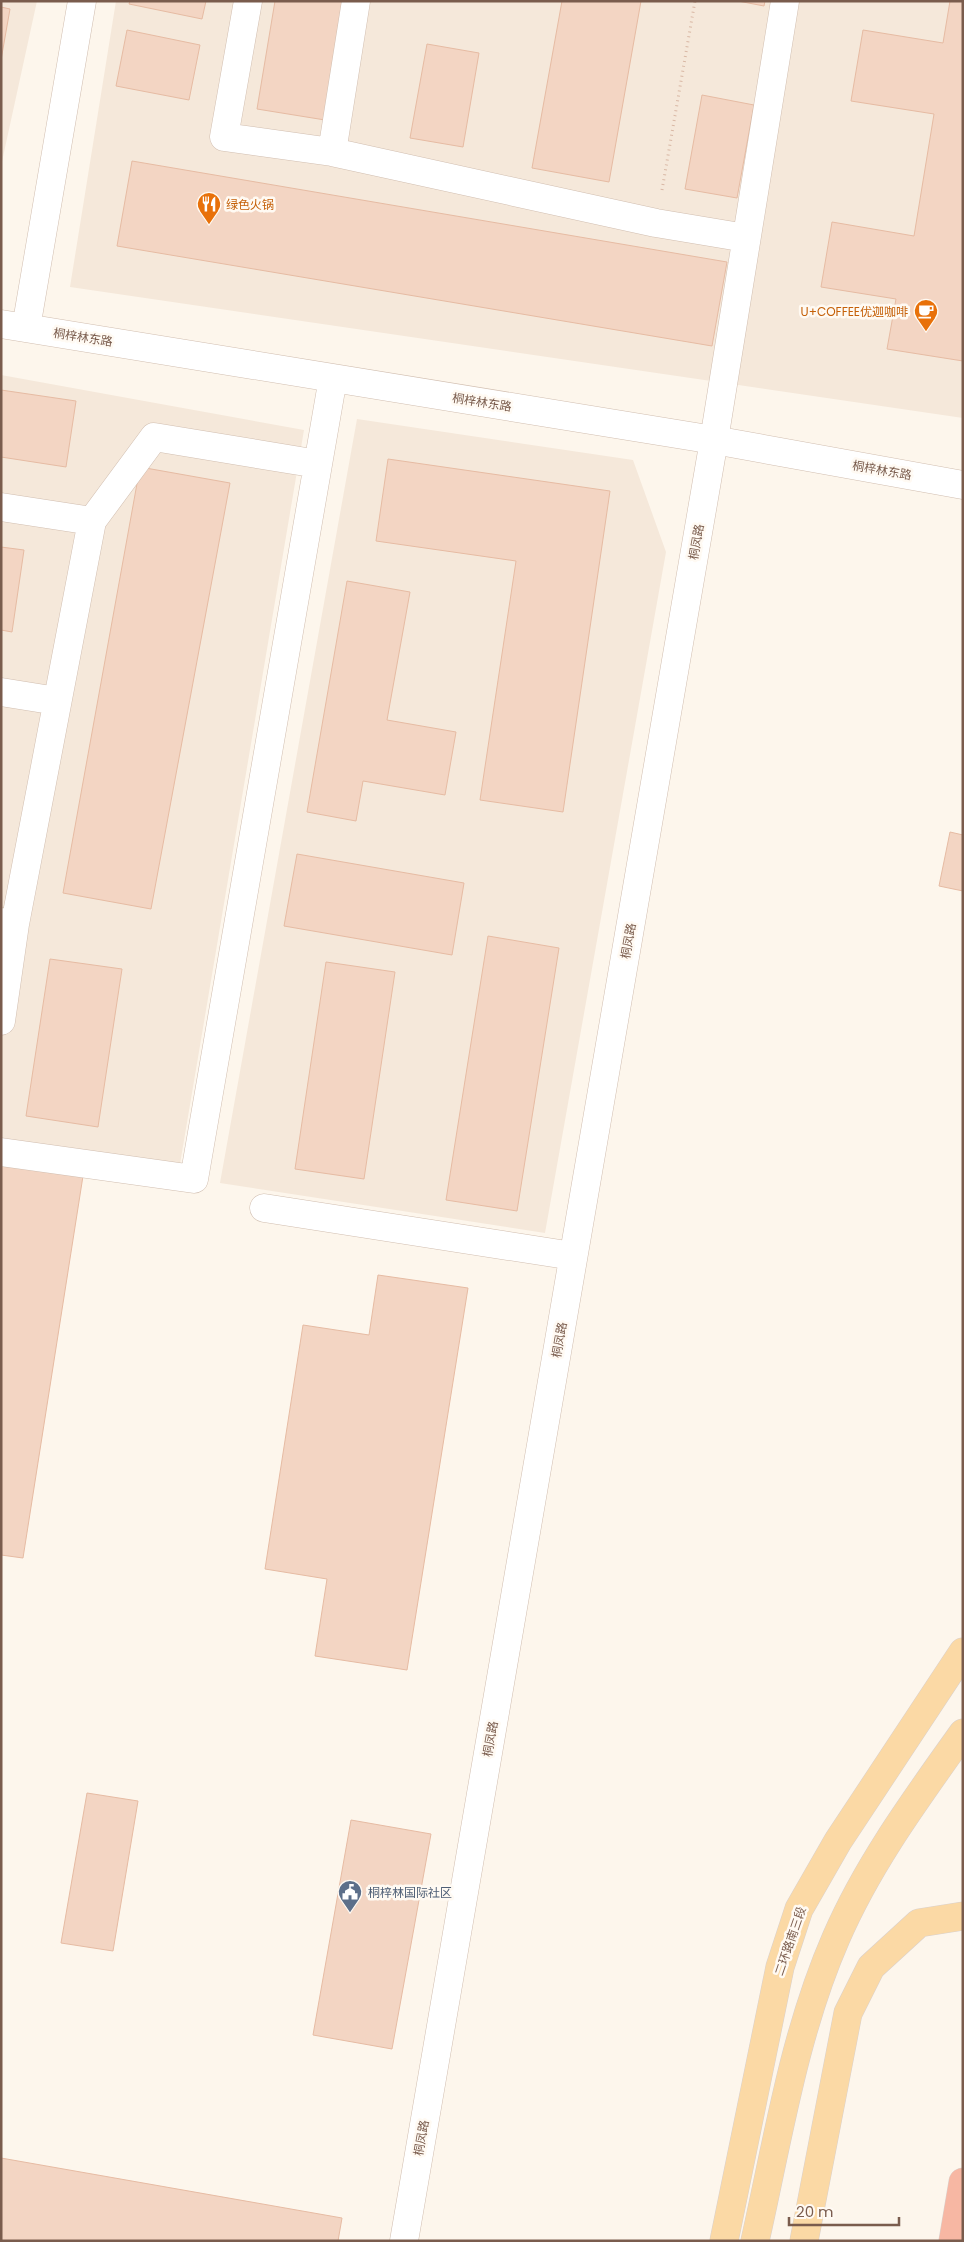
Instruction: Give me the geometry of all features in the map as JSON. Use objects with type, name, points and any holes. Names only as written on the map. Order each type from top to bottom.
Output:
[{"type":"highway","points":[[953,2241],[963,2182]]},
{"type":"main road","name":"二环路南三段","points":[[724,2241],[778,1976],[799,1909],[838,1841],[963,1652]]},
{"type":"main road","points":[[755,2241],[800,2038],[836,1936],[875,1860],[963,1733]]},
{"type":"main road","points":[[804,2241],[848,2013],[871,1967],[918,1924],[963,1916]]},
{"type":"street","points":[[14,326],[82,1]]},
{"type":"street","points":[[248,1],[224,136],[332,152],[656,223],[746,238]]},
{"type":"street","points":[[332,152],[356,1]]},
{"type":"street","name":"桐凤路","points":[[404,2241],[714,440],[785,1]]},
{"type":"street","name":"桐梓林东路","points":[[14,326],[714,440],[963,485]]},
{"type":"street","points":[[1,1152],[194,1180],[332,378]]},
{"type":"street","points":[[1,1021],[8,923],[57,702],[92,521],[154,437],[318,464]]},
{"type":"street","points":[[1,507],[92,521]]},
{"type":"street","points":[[1,692],[57,702]]},
{"type":"street","points":[[264,1208],[573,1256]]},
{"type":"path","points":[[656,223],[695,1]]},
{"type":"shaded area","points":[[1,1],[37,1],[1,166]]},
{"type":"shaded area","points":[[116,1],[963,1],[963,418],[70,287]]},
{"type":"shaded area","points":[[1,375],[304,430],[180,1164],[1,1139]]},
{"type":"shaded area","points":[[357,419],[633,460],[666,552],[545,1233],[220,1183]]},
{"type":"building","points":[[130,1],[206,1],[202,19],[129,4]]},
{"type":"building","points":[[275,1],[345,1],[325,120],[257,109]]},
{"type":"building","points":[[562,1],[641,1],[609,182],[532,168]]},
{"type":"building","points":[[738,1],[765,1],[764,6]]},
{"type":"building","points":[[950,1],[963,1],[963,361],[887,349],[896,299],[821,287],[832,222],[914,236],[934,114],[851,101],[863,30],[943,43]]},
{"type":"building","points":[[1,7],[10,9],[1,60]]},
{"type":"building","points":[[127,30],[200,45],[189,100],[116,86]]},
{"type":"building","points":[[427,44],[479,53],[463,147],[410,138]]},
{"type":"building","points":[[702,95],[754,105],[737,198],[685,189]]},
{"type":"building","points":[[132,161],[727,262],[712,346],[117,246]]},
{"type":"building","points":[[1,390],[76,401],[66,467],[1,457]]},
{"type":"building","points":[[388,459],[610,491],[563,812],[480,800],[516,561],[376,541]]},
{"type":"building","points":[[140,467],[230,483],[151,909],[63,893]]},
{"type":"building","points":[[1,547],[24,550],[12,632],[1,630]]},
{"type":"building","points":[[347,581],[410,592],[387,720],[456,732],[445,795],[363,781],[356,821],[307,812]]},
{"type":"building","points":[[950,832],[963,835],[963,891],[939,886]]},
{"type":"building","points":[[297,854],[464,883],[452,955],[284,926]]},
{"type":"building","points":[[488,936],[559,948],[517,1211],[446,1200]]},
{"type":"building","points":[[50,959],[122,969],[98,1127],[26,1116]]},
{"type":"building","points":[[326,962],[395,972],[364,1179],[295,1169]]},
{"type":"building","points":[[1,1164],[83,1176],[23,1558],[1,1555]]},
{"type":"building","points":[[378,1275],[468,1288],[407,1670],[315,1656],[327,1579],[265,1569],[303,1325],[369,1335]]},
{"type":"building","points":[[87,1793],[138,1801],[113,1951],[61,1943]]},
{"type":"building","points":[[351,1820],[431,1834],[392,2049],[313,2035]]},
{"type":"building","points":[[1,2158],[342,2218],[338,2241],[1,2241]]},
{"type":"place","name":"绿色火锅","points":[[209,225]]},
{"type":"place","name":"U+COFFEE优迦咖啡","points":[[926,332]]},
{"type":"place","name":"桐梓林国际社区","points":[[350,1913]]}]
